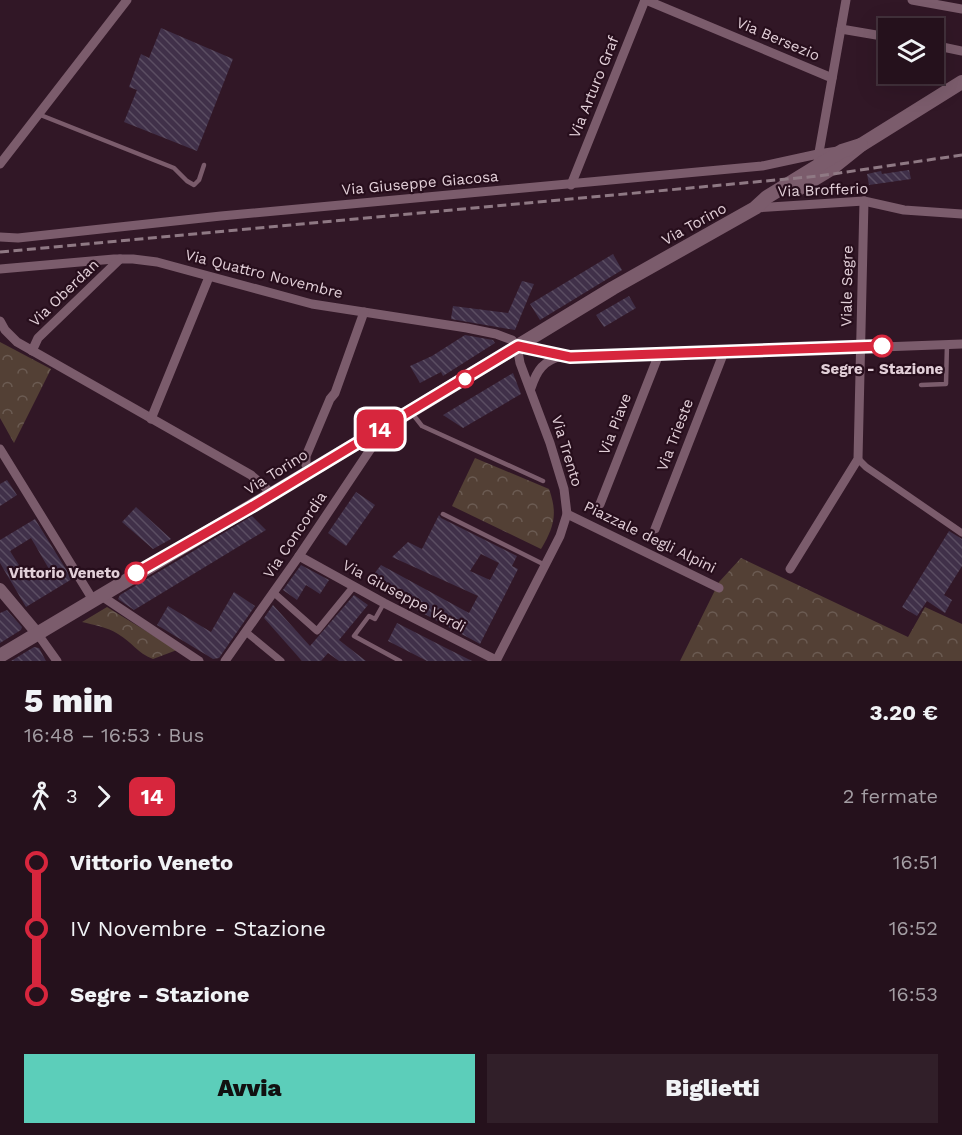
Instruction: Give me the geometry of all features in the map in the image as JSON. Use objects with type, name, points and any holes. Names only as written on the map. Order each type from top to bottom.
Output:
[{"type":"main road","name":"Via Torino","points":[[0,656],[613,288],[755,208],[782,202],[831,169],[861,145],[962,82]]},
{"type":"main road","name":"Via Torino","points":[[755,208],[766,196],[818,160],[861,145]]},
{"type":"street","points":[[0,164],[127,0]]},
{"type":"street","name":"Via Bersezio","points":[[645,0],[832,78]]},
{"type":"street","name":"Via Arturo Graf","points":[[571,185],[645,0]]},
{"type":"street","points":[[818,160],[846,0]]},
{"type":"street","points":[[912,0],[962,9]]},
{"type":"street","points":[[841,29],[878,35]]},
{"type":"street","points":[[944,47],[962,51]]},
{"type":"street","name":"Via Giuseppe Giacosa","points":[[0,237],[18,238],[232,215],[571,185],[818,160]]},
{"type":"street","name":"Via Brofferio","points":[[782,202],[864,201],[904,210],[962,214]]},
{"type":"street","name":"Viale Segre","points":[[858,459],[864,201]]},
{"type":"street","name":"Via Quattro Novembre","points":[[0,269],[120,259],[157,262],[312,304],[467,328],[496,334],[512,340],[518,346],[564,355],[613,357],[724,351],[962,344]]},
{"type":"street","name":"Via Oberdan","points":[[32,351],[38,338],[120,259]]},
{"type":"street","points":[[151,418],[208,277]]},
{"type":"street","points":[[309,471],[306,456],[330,399],[335,393],[364,312]]},
{"type":"street","points":[[0,321],[17,342],[251,475],[271,495]]},
{"type":"street","name":"Via Trento","points":[[496,661],[560,536],[567,514],[564,489],[531,388],[520,363],[518,346]]},
{"type":"street","name":"Via Trieste","points":[[655,529],[724,351]]},
{"type":"street","name":"Via Piave","points":[[600,504],[658,354]]},
{"type":"street","points":[[531,388],[536,372],[544,362],[564,355]]},
{"type":"street","name":"Via Concordia","points":[[225,661],[387,425]]},
{"type":"street","points":[[0,449],[97,598],[199,661]]},
{"type":"street","points":[[347,449],[362,463]]},
{"type":"street","points":[[790,569],[858,459],[866,467],[962,532]]},
{"type":"street","name":"Piazzale degli Alpini","points":[[567,514],[719,588]]},
{"type":"street","name":"Via Giuseppe Verdi","points":[[299,556],[353,587],[496,661]]},
{"type":"street","points":[[273,592],[316,631],[353,587]]},
{"type":"street","points":[[0,589],[57,661]]},
{"type":"street","points":[[246,632],[281,661]]},
{"type":"lane","points":[[38,114],[174,168],[194,185],[199,180],[204,165]]},
{"type":"lane","points":[[921,385],[946,384],[946,345]]},
{"type":"lane","points":[[411,411],[422,426],[543,481]]},
{"type":"lane","points":[[443,514],[545,565]]},
{"type":"lane","points":[[384,603],[375,619],[369,616],[354,636],[400,661]]},
{"type":"green space","points":[[0,342],[51,369],[14,443],[0,418]]},
{"type":"green space","points":[[475,458],[549,489],[554,513],[552,527],[541,549],[452,506]]},
{"type":"green space","points":[[741,558],[908,637],[925,607],[962,624],[962,661],[680,661],[719,582]]},
{"type":"green space","points":[[107,607],[177,650],[153,659],[114,632],[82,622]]},
{"type":"building","points":[[161,28],[233,59],[197,151],[124,122],[137,90],[129,87],[141,54],[149,58]]},
{"type":"building","points":[[909,170],[911,179],[869,185],[867,174]]},
{"type":"building","points":[[613,254],[622,270],[540,320],[530,304]]},
{"type":"building","points":[[522,281],[534,284],[515,330],[451,319],[453,306],[508,313]]},
{"type":"building","points":[[629,296],[636,308],[604,327],[596,315]]},
{"type":"building","points":[[465,335],[493,340],[495,343],[443,376],[441,372],[420,383],[410,366],[432,356]]},
{"type":"building","points":[[513,373],[521,394],[463,428],[443,415]]},
{"type":"building","points":[[7,480],[17,495],[0,506],[0,484]]},
{"type":"building","points":[[356,492],[375,505],[346,546],[328,533]]},
{"type":"building","points":[[136,507],[171,539],[153,549],[122,522]]},
{"type":"building","points":[[439,515],[517,556],[512,566],[518,569],[480,644],[367,583],[381,565],[469,613],[478,596],[392,557],[408,542],[422,549]],"holes":[[[481,554],[499,563],[490,580],[470,571]]]},
{"type":"building","points":[[252,516],[266,530],[134,610],[118,599],[120,595]]},
{"type":"building","points":[[35,519],[72,579],[26,607],[0,563],[0,540]],"holes":[[[31,538],[49,569],[29,581],[10,551]]]},
{"type":"building","points":[[949,531],[962,539],[962,566],[944,595],[952,600],[945,613],[927,601],[917,616],[902,607]]},
{"type":"building","points":[[301,565],[329,580],[320,594],[306,585],[297,600],[283,590]]},
{"type":"building","points":[[234,592],[255,606],[219,658],[213,659],[157,625],[168,606],[211,632]]},
{"type":"building","points":[[354,595],[368,605],[339,640],[366,661],[339,661],[328,653],[321,661],[302,661],[264,618],[273,605],[310,646]]},
{"type":"building","points":[[7,610],[22,627],[21,630],[0,643],[0,613]]},
{"type":"building","points":[[397,623],[472,661],[427,661],[388,641]]},
{"type":"building","points":[[34,647],[39,648],[46,661],[11,661]]},
{"type":"railway","points":[[0,252],[819,176],[962,155]]},
{"type":"bus line","name":"14","points":[[136,573],[253,506],[518,346],[570,357],[882,346]]},
{"type":"place","name":"Segre - Stazione","points":[[882,346]]},
{"type":"place","name":"Vittorio Veneto","points":[[136,573]]}]
